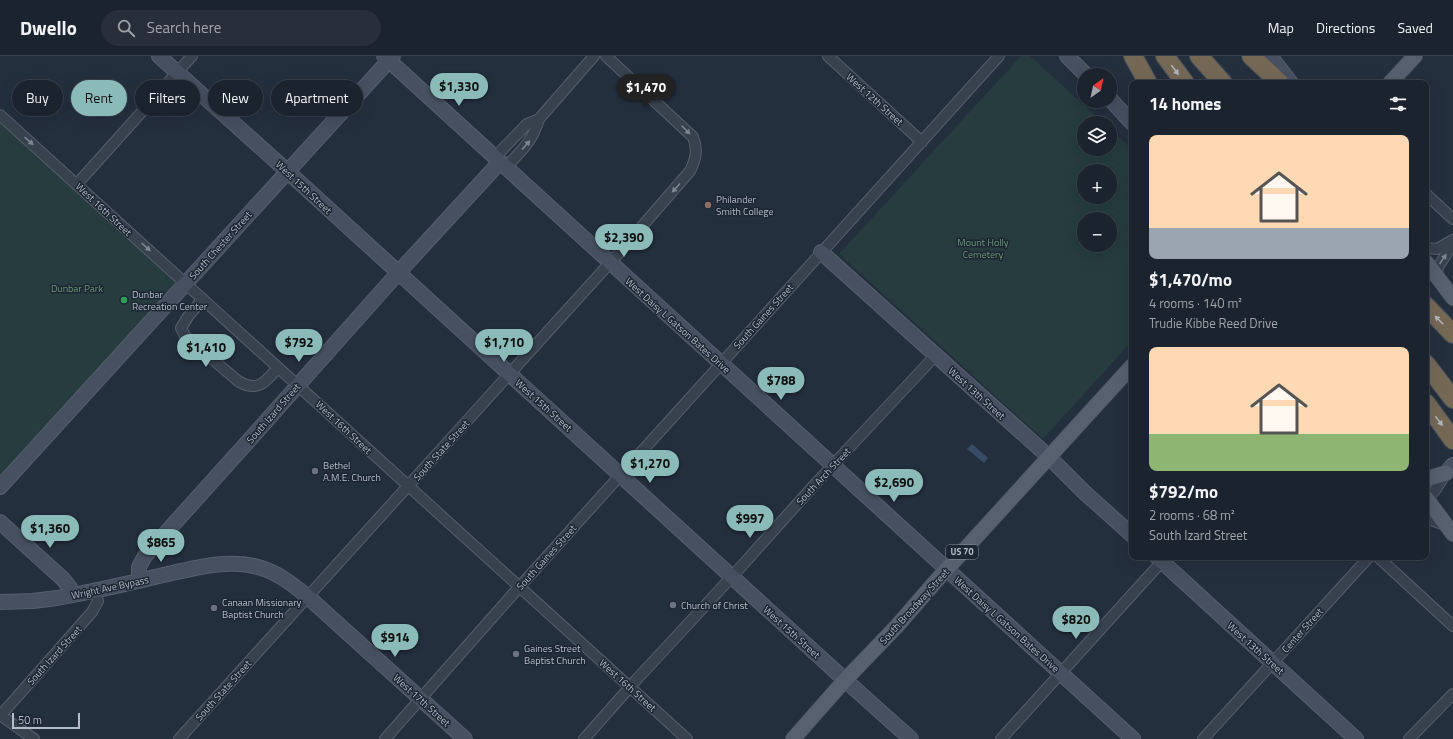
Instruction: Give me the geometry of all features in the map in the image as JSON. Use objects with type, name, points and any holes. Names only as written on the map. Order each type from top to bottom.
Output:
[{"type":"highway","points":[[1133,56],[1146,80]]},
{"type":"highway","points":[[1165,56],[1183,80]]},
{"type":"highway","points":[[1198,56],[1215,80]]},
{"type":"highway","points":[[1198,56],[1220,80]]},
{"type":"highway","points":[[1251,56],[1277,80]]},
{"type":"highway","points":[[1429,309],[1453,334]]},
{"type":"highway","points":[[1429,368],[1453,399]]},
{"type":"highway","points":[[1429,408],[1453,440]]},
{"type":"main road","points":[[1393,80],[1415,56]]},
{"type":"main road","points":[[1429,266],[1453,298]]},
{"type":"main road","name":"South Broadway Street","points":[[793,739],[1129,369]]},
{"type":"main road","points":[[1429,478],[1449,469]]},
{"type":"main road","points":[[1429,503],[1450,530]]},
{"type":"street","name":"West 15th Street","points":[[159,56],[911,739]]},
{"type":"street","points":[[77,184],[192,56]]},
{"type":"street","name":"South Izard Street","points":[[139,581],[139,568],[145,556],[398,273],[501,162],[527,124],[539,119],[594,56]]},
{"type":"street","name":"South State Street","points":[[178,739],[610,263],[686,177],[694,164],[696,156],[695,143],[689,132],[606,56]]},
{"type":"street","name":"West 12th Street","points":[[828,56],[922,142]]},
{"type":"street","name":"South Gaines Street","points":[[385,739],[520,586],[999,56]]},
{"type":"street","points":[[1067,56],[1079,68]]},
{"type":"street","points":[[1270,56],[1289,80]]},
{"type":"street","name":"West Daisy L Gatson Bates Drive","points":[[388,58],[610,263],[1133,739]]},
{"type":"street","name":"South Chester Street","points":[[0,487],[388,58]]},
{"type":"street","points":[[1117,107],[1129,120]]},
{"type":"street","name":"West 16th Street","points":[[0,115],[278,368],[298,384],[687,739]]},
{"type":"street","name":"South Izard Street","points":[[501,162],[532,138],[536,131],[539,119]]},
{"type":"street","points":[[1429,197],[1453,219]]},
{"type":"street","points":[[1429,248],[1437,249],[1453,240]]},
{"type":"street","points":[[1439,279],[1437,270],[1438,267],[1453,240]]},
{"type":"street","name":"West 13th Street","points":[[821,252],[1049,457],[1084,492],[1129,532]]},
{"type":"street","points":[[203,299],[189,315],[181,328],[185,336],[238,381],[247,386],[258,386],[267,380],[278,368]]},
{"type":"street","name":"South Arch Street","points":[[584,739],[833,465],[935,356]]},
{"type":"street","points":[[1429,496],[1436,490],[1449,469]]},
{"type":"street","points":[[1429,520],[1450,530]]},
{"type":"street","points":[[0,522],[63,579],[73,595]]},
{"type":"street","points":[[1001,739],[1161,560]]},
{"type":"street","name":"West 13th Street","points":[[1163,560],[1272,663],[1356,739]]},
{"type":"street","name":"Center Street","points":[[1203,739],[1366,560]]},
{"type":"street","points":[[1381,560],[1453,626]]},
{"type":"street","name":"Wright Ave Bypass","points":[[0,602],[33,601],[73,595],[214,565],[244,564],[258,567],[276,574],[291,583],[307,596]]},
{"type":"street","name":"South Izard Street","points":[[0,715],[92,612],[98,602],[95,590]]},
{"type":"street","name":"West 17th Street","points":[[307,596],[465,739]]},
{"type":"street","points":[[1409,739],[1453,694]]},
{"type":"street","points":[[0,715],[34,739]]},
{"type":"green space","name":"Mount Holly Cemetery","points":[[1021,56],[1030,56],[1077,99],[1077,108],[1087,108],[1096,116],[1077,116],[1077,156],[1117,156],[1117,135],[1129,146],[1129,344],[1043,439],[839,254]]},
{"type":"green space","name":"Dunbar Park","points":[[0,115],[186,283],[0,488]]},
{"type":"water","points":[[972,444],[988,458],[984,463],[967,449]]},
{"type":"place","name":"Philander Smith College","points":[[708,205]]},
{"type":"place","name":"Dunbar Recreation Center","points":[[124,300]]},
{"type":"place","name":"Bethel A.M.E. Church","points":[[315,471]]},
{"type":"place","name":"Church of Christ","points":[[673,605]]},
{"type":"place","name":"Canaan Missionary Baptist Church","points":[[214,608]]},
{"type":"place","name":"Gaines Street Baptist Church","points":[[516,654]]}]
